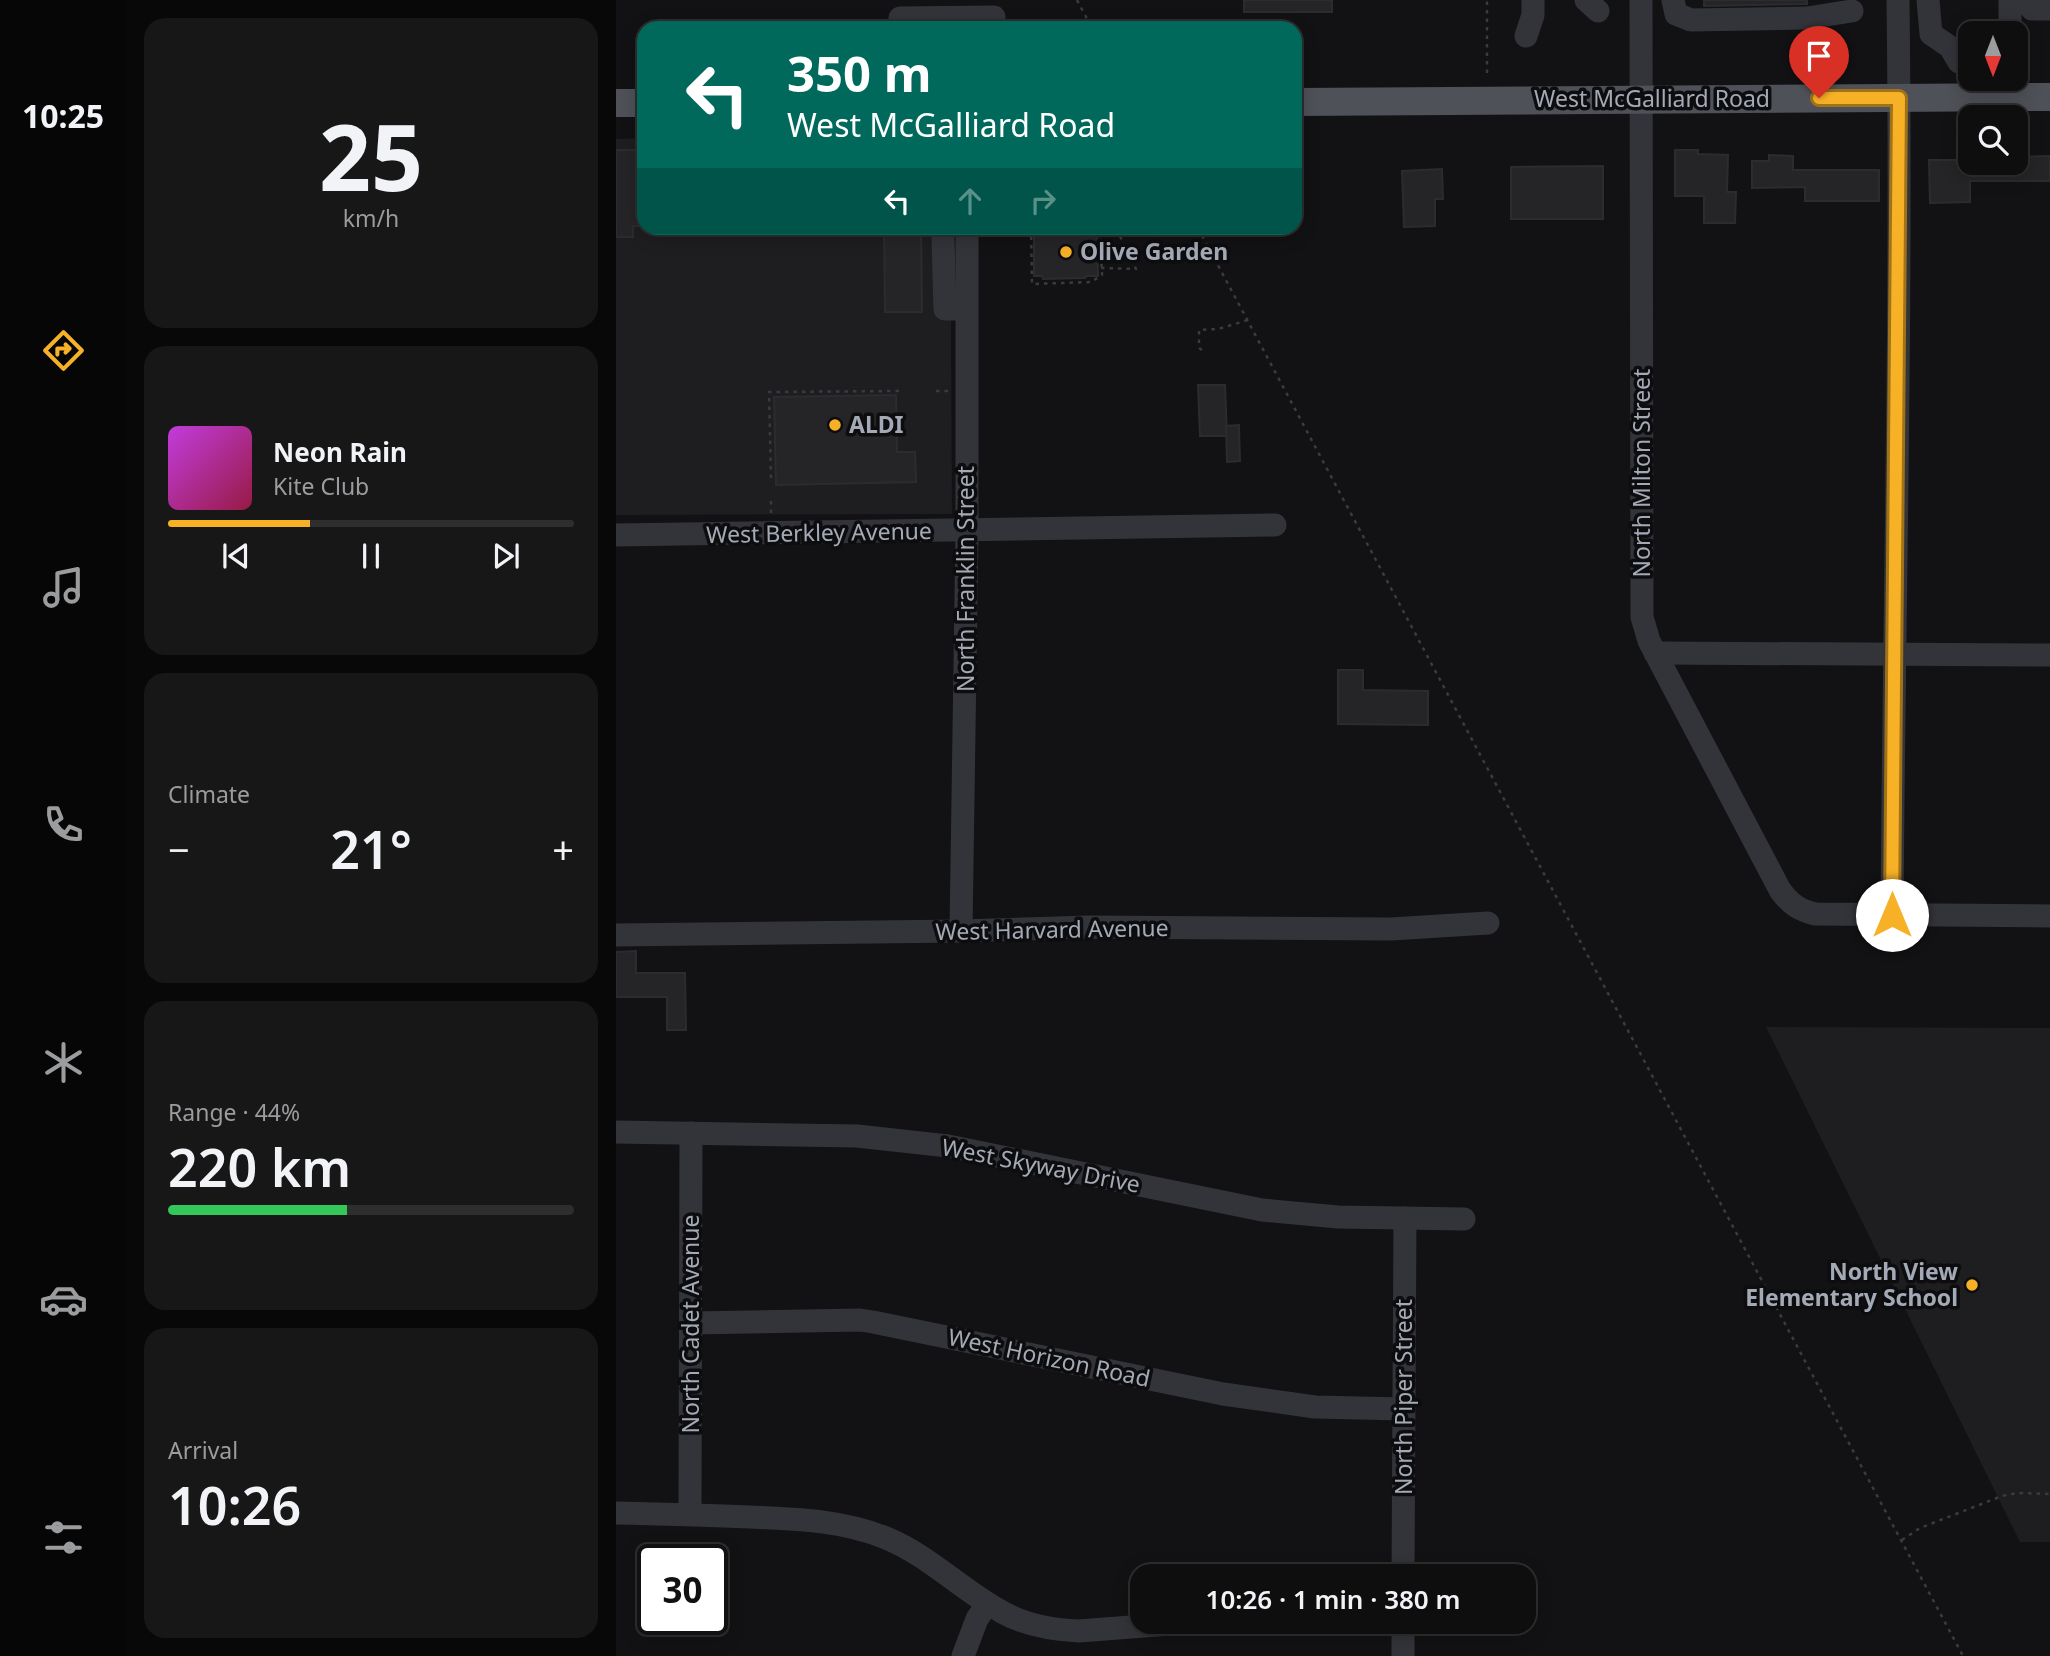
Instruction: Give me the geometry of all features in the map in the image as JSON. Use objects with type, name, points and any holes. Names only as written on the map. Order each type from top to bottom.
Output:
[{"type":"main road","name":"West McGalliard Road","points":[[1302,102],[1899,98],[1977,91]]},
{"type":"main road","name":"West McGalliard Road","points":[[2023,91],[2050,97]]},
{"type":"main road","points":[[616,103],[637,103]]},
{"type":"street","points":[[1526,36],[1533,15],[1533,0]]},
{"type":"street","name":"North Milton Street","points":[[1641,0],[1643,626],[1780,890],[1795,907],[1804,912],[1892,915]]},
{"type":"street","points":[[1673,0],[1676,14],[1691,20],[1807,18],[1852,11]]},
{"type":"street","points":[[1898,0],[1892,915],[2050,916]]},
{"type":"street","points":[[1928,0],[1931,34],[1950,47],[1958,60]]},
{"type":"street","points":[[2010,0],[2010,21]]},
{"type":"street","points":[[2024,0],[2032,9],[2050,9]]},
{"type":"street","points":[[900,18],[994,17]]},
{"type":"street","name":"North Franklin Street","points":[[961,931],[967,531],[967,235]]},
{"type":"street","points":[[943,238],[945,309],[966,309]]},
{"type":"street","name":"West Berkley Avenue","points":[[616,535],[1275,525]]},
{"type":"street","points":[[1655,653],[2050,655]]},
{"type":"street","name":"West Harvard Avenue","points":[[616,935],[1088,928],[1391,929],[1488,923]]},
{"type":"street","name":"West Skyway Drive","points":[[616,1132],[858,1136],[947,1146],[1262,1210],[1338,1217],[1464,1219]]},
{"type":"street","name":"North Cadet Avenue","points":[[690,1514],[691,1133]]},
{"type":"street","name":"North Piper Street","points":[[1404,1564],[1405,1218]]},
{"type":"street","name":"West Horizon Road","points":[[692,1323],[873,1322],[1223,1394],[1315,1407],[1404,1409]]},
{"type":"street","points":[[616,1513],[813,1519],[854,1527],[887,1538],[929,1560],[987,1604],[1015,1619],[1061,1630],[1130,1627]]},
{"type":"street","points":[[963,1656],[977,1619],[987,1604]]},
{"type":"street","points":[[1403,1634],[1403,1656]]},
{"type":"path","points":[[1077,0],[1088,21]]},
{"type":"path","points":[[1487,0],[1487,73]]},
{"type":"path","points":[[1031,235],[1032,284],[1091,282],[1102,275],[1100,235]]},
{"type":"path","points":[[1101,268],[1136,269],[1119,235]]},
{"type":"path","points":[[1202,235],[1963,1656]]},
{"type":"path","points":[[1202,350],[1199,348],[1199,330],[1218,329],[1248,320]]},
{"type":"path","points":[[771,478],[768,392],[900,391]]},
{"type":"path","points":[[936,391],[952,391]]},
{"type":"path","points":[[771,500],[771,515]]},
{"type":"path","points":[[1901,1541],[1920,1528],[2002,1496],[2017,1493],[2050,1494]]},
{"type":"shaded area","points":[[637,138],[637,235],[953,235],[952,514],[616,515],[616,139]]},
{"type":"shaded area","name":"North View Elementary School","points":[[1766,1027],[2050,1028],[2050,1542],[2020,1542]]},
{"type":"building","points":[[1244,0],[1332,0],[1332,12],[1244,12]]},
{"type":"building","points":[[1704,0],[1807,0],[1807,4],[1704,6]]},
{"type":"building","points":[[616,150],[637,150],[637,226],[633,226],[633,237],[616,237]]},
{"type":"building","points":[[1675,150],[1698,150],[1698,154],[1728,155],[1727,192],[1736,192],[1735,223],[1704,223],[1704,196],[1675,196]]},
{"type":"building","points":[[1769,155],[1793,156],[1793,170],[1879,170],[1879,201],[1805,201],[1805,187],[1752,188],[1752,161],[1769,161]]},
{"type":"building","points":[[2050,156],[2050,181],[1970,181],[1970,202],[1930,203],[1929,160],[1958,160],[1958,175],[2028,175],[2028,157]]},
{"type":"building","points":[[1603,166],[1603,219],[1511,219],[1511,167]]},
{"type":"building","points":[[1442,169],[1443,199],[1435,199],[1435,226],[1404,227],[1402,171]]},
{"type":"building","points":[[884,235],[921,235],[922,312],[885,312]]},
{"type":"building","name":"Olive Garden","points":[[1034,235],[1097,235],[1098,276],[1043,279],[1042,276],[1034,276]]},
{"type":"building","points":[[1198,385],[1225,385],[1227,436],[1200,436]]},
{"type":"building","name":"ALDI","points":[[896,395],[897,452],[915,452],[916,482],[776,485],[774,397]]},
{"type":"building","points":[[1239,425],[1240,461],[1227,462],[1226,426]]},
{"type":"building","points":[[1338,670],[1363,670],[1363,690],[1428,691],[1428,725],[1338,724]]},
{"type":"building","points":[[636,951],[636,973],[685,973],[686,1030],[667,1030],[667,997],[616,997],[616,952]]},
{"type":"place","name":"Olive Garden","points":[[1066,252]]},
{"type":"place","name":"ALDI","points":[[835,425]]},
{"type":"place","name":"North View Elementary School","points":[[1972,1285]]},
{"type":"route","points":[[1819,98],[1899,98],[1892,915]]}]
